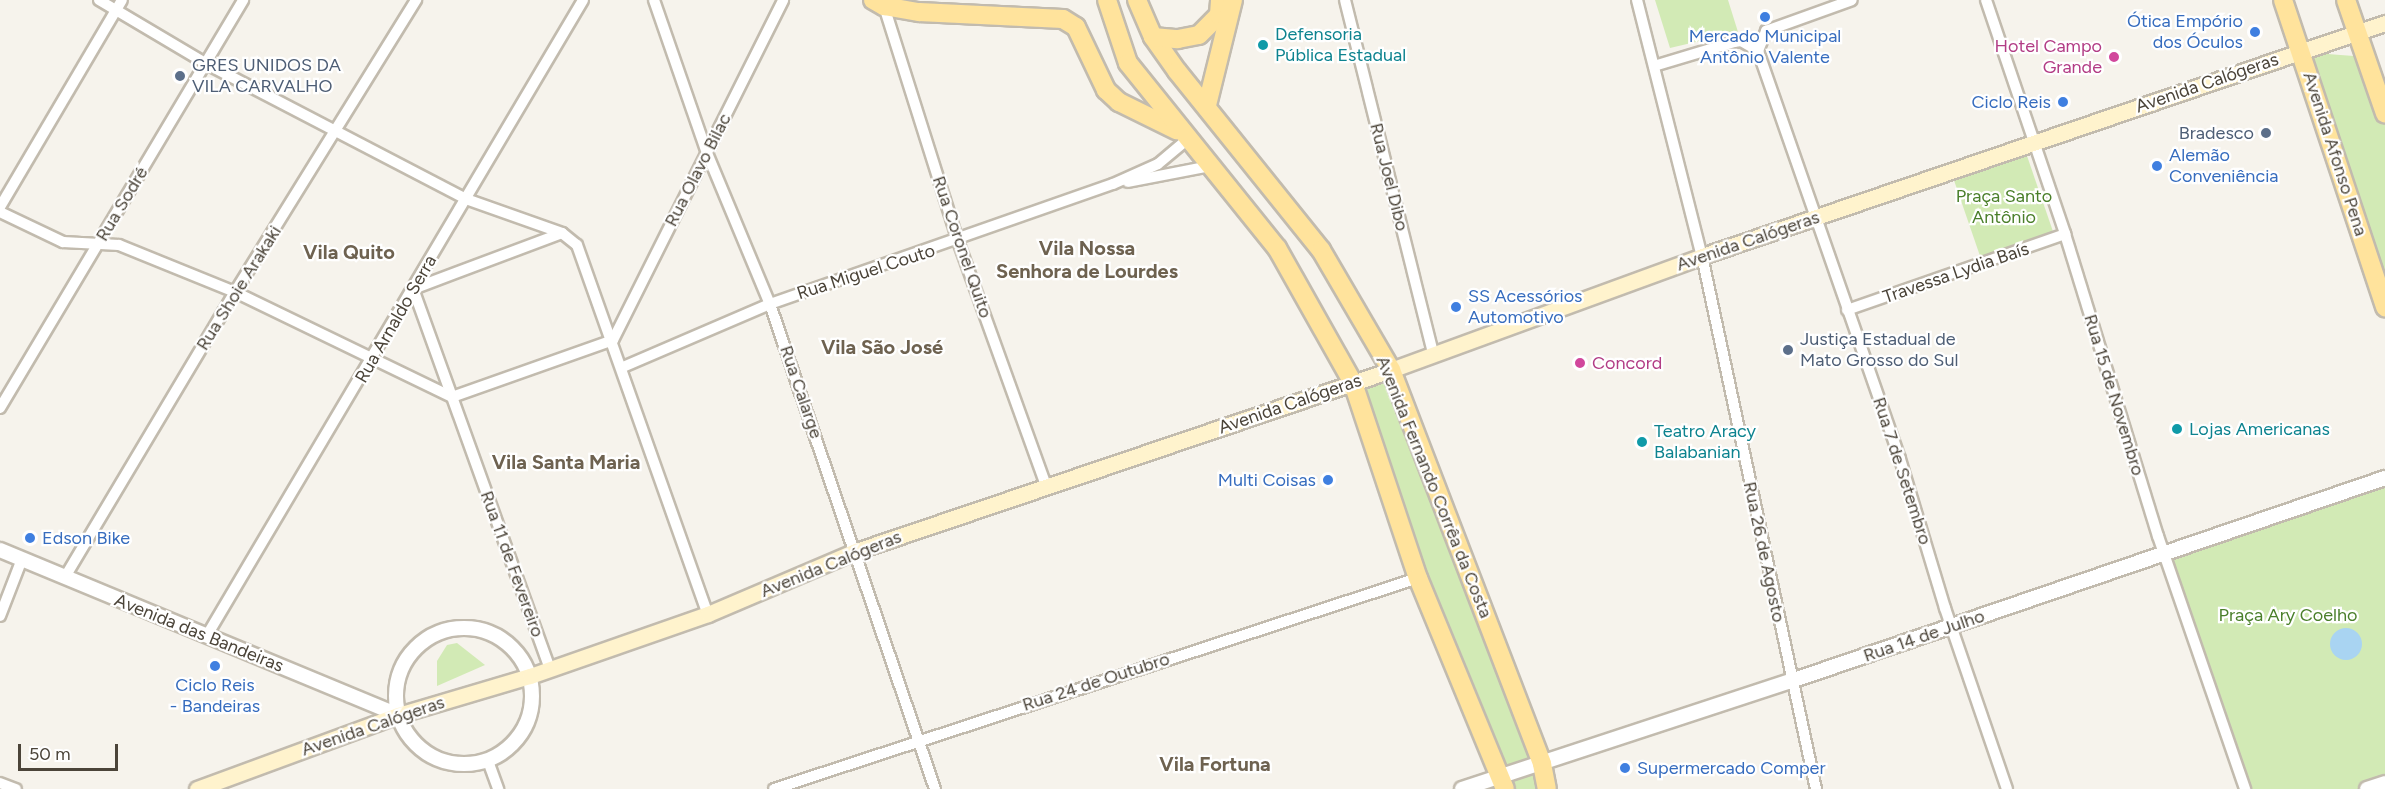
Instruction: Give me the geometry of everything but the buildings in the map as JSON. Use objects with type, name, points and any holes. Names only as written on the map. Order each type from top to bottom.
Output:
[{"type":"main road","points":[[905,0],[925,0]]},
{"type":"main road","name":"Avenida Fernando Corrêa da Costa","points":[[1107,0],[1128,63],[1184,136],[1277,248],[1353,383],[1418,578],[1503,782]]},
{"type":"main road","name":"Avenida Fernando Corrêa da Costa","points":[[1137,0],[1153,37],[1321,250],[1391,370],[1542,764],[1547,789]]},
{"type":"main road","points":[[1153,37],[1178,39],[1199,35],[1219,15],[1220,0]]},
{"type":"main road","points":[[1207,105],[1233,0]]},
{"type":"main road","name":"Avenida Afonso Pena","points":[[2283,0],[2385,308]]},
{"type":"main road","points":[[2346,0],[2385,112]]},
{"type":"main road","points":[[880,2],[919,12],[1064,19],[1076,27],[1106,90],[1119,102],[1184,136]]},
{"type":"main road","name":"Avenida Calógeras","points":[[197,789],[398,715],[530,676],[708,614],[855,551],[1391,370],[1702,256],[2385,23]]},
{"type":"street","points":[[99,0],[119,5],[205,63],[466,199],[562,233],[583,254],[708,614]]},
{"type":"street","name":"Rua Sodré","points":[[0,408],[243,0]]},
{"type":"street","name":"Rua Shoie Arakaki","points":[[65,577],[235,292],[337,132],[416,0]]},
{"type":"street","name":"Rua Arnaldo Serra","points":[[206,637],[374,358],[412,289],[583,0]]},
{"type":"street","name":"Rua Calarge","points":[[654,0],[707,153],[770,303],[935,789]]},
{"type":"street","name":"Rua Olavo Bilac","points":[[613,340],[783,0]]},
{"type":"street","name":"Rua Joel Dibo","points":[[1345,0],[1433,353]]},
{"type":"street","name":"Rua 26 de Agosto","points":[[1637,0],[1702,256],[1791,681],[1816,789]]},
{"type":"street","points":[[1654,66],[1734,42],[1741,41],[1758,51],[1766,31],[1852,0]]},
{"type":"street","name":"Rua 15 de Novembro","points":[[1986,0],[2065,234],[2164,554],[2245,789]]},
{"type":"street","name":"Rua Coronel Quito","points":[[880,2],[958,241],[1046,486]]},
{"type":"street","points":[[0,207],[119,5]]},
{"type":"street","name":"Rua 7 de Setembro","points":[[1758,51],[1818,217],[1847,310],[1900,459],[1951,627],[2007,789]]},
{"type":"street","name":"Rua Miguel Couto","points":[[623,367],[770,303],[958,241],[1113,184],[1158,164],[1184,136]]},
{"type":"street","name":"Rua Miguel Couto","points":[[1113,184],[1210,166]]},
{"type":"street","points":[[0,212],[63,242],[100,241],[119,245],[235,292],[452,398],[613,340]]},
{"type":"street","points":[[412,289],[562,233]]},
{"type":"street","name":"Travessa Lydia Baís","points":[[1847,310],[2065,234]]},
{"type":"street","name":"Rua 11 de Fevereiro","points":[[412,289],[550,669]]},
{"type":"street","name":"Rua 14 de Julho","points":[[1462,789],[1503,782],[1542,764],[2385,478]]},
{"type":"street","name":"Avenida das Bandeiras","points":[[0,550],[398,715]]},
{"type":"street","points":[[0,616],[22,559]]},
{"type":"street","name":"Rua 24 de Outubro","points":[[774,789],[917,740],[1418,578]]},
{"type":"street","points":[[476,628],[506,641],[521,656],[530,676],[533,696],[530,717],[520,736],[506,751],[488,760],[466,765],[443,762],[415,743],[398,715],[395,693],[399,672],[410,653],[425,638],[445,629],[476,628]]},
{"type":"street","points":[[488,760],[498,789]]},
{"type":"street","points":[[0,783],[16,789]]},
{"type":"street","points":[[2367,789],[2385,783]]},
{"type":"green space","points":[[1655,0],[1728,0],[1738,32],[1670,48]]},
{"type":"green space","points":[[2301,52],[2367,57],[2385,113],[2385,307]]},
{"type":"green space","name":"Praça Santo Antônio","points":[[2026,153],[2055,236],[1982,261],[1953,178]]},
{"type":"green space","points":[[1391,370],[1544,789],[1501,789],[1353,384]]},
{"type":"green space","name":"Praça Ary Coelho","points":[[2385,478],[2385,783],[2367,789],[2245,789],[2164,554]]},
{"type":"green space","points":[[457,643],[485,665],[437,686],[437,661],[447,645]]},
{"type":"water","points":[[2346,628],[2357,633],[2362,644],[2357,655],[2346,660],[2335,655],[2330,644],[2335,633]]},
{"type":"place","name":"Mercado Municipal Antônio Valente","points":[[1765,17]]},
{"type":"place","name":"Ótica Empório dos Óculos","points":[[2255,32]]},
{"type":"place","name":"Defensoria Pública Estadual","points":[[1263,45]]},
{"type":"place","name":"Hotel Campo Grande","points":[[2114,57]]},
{"type":"place","name":"GRES UNIDOS DA VILA CARVALHO","points":[[180,76]]},
{"type":"place","name":"Ciclo Reis","points":[[2063,102]]},
{"type":"place","name":"Bradesco","points":[[2266,133]]},
{"type":"place","name":"Alemão Conveniência","points":[[2157,166]]},
{"type":"place","name":"SS Acessórios Automotivo","points":[[1456,307]]},
{"type":"place","name":"Justiça Estadual de Mato Grosso do Sul","points":[[1788,350]]},
{"type":"place","name":"Concord","points":[[1580,363]]},
{"type":"place","name":"Lojas Americanas","points":[[2177,429]]},
{"type":"place","name":"Teatro Aracy Balabanian","points":[[1642,442]]},
{"type":"place","name":"Multi Coisas","points":[[1328,480]]},
{"type":"place","name":"Edson Bike","points":[[30,538]]},
{"type":"place","name":"Ciclo Reis - Bandeiras","points":[[215,666]]},
{"type":"place","name":"Supermercado Comper","points":[[1625,768]]},
{"type":"district","name":"Vila Quito","points":[[349,252]]},
{"type":"district","name":"Vila Nossa Senhora de Lourdes","points":[[1087,260]]},
{"type":"district","name":"Vila São José","points":[[882,347]]},
{"type":"district","name":"Vila Santa Maria","points":[[566,462]]},
{"type":"district","name":"Vila Fortuna","points":[[1215,764]]}]
